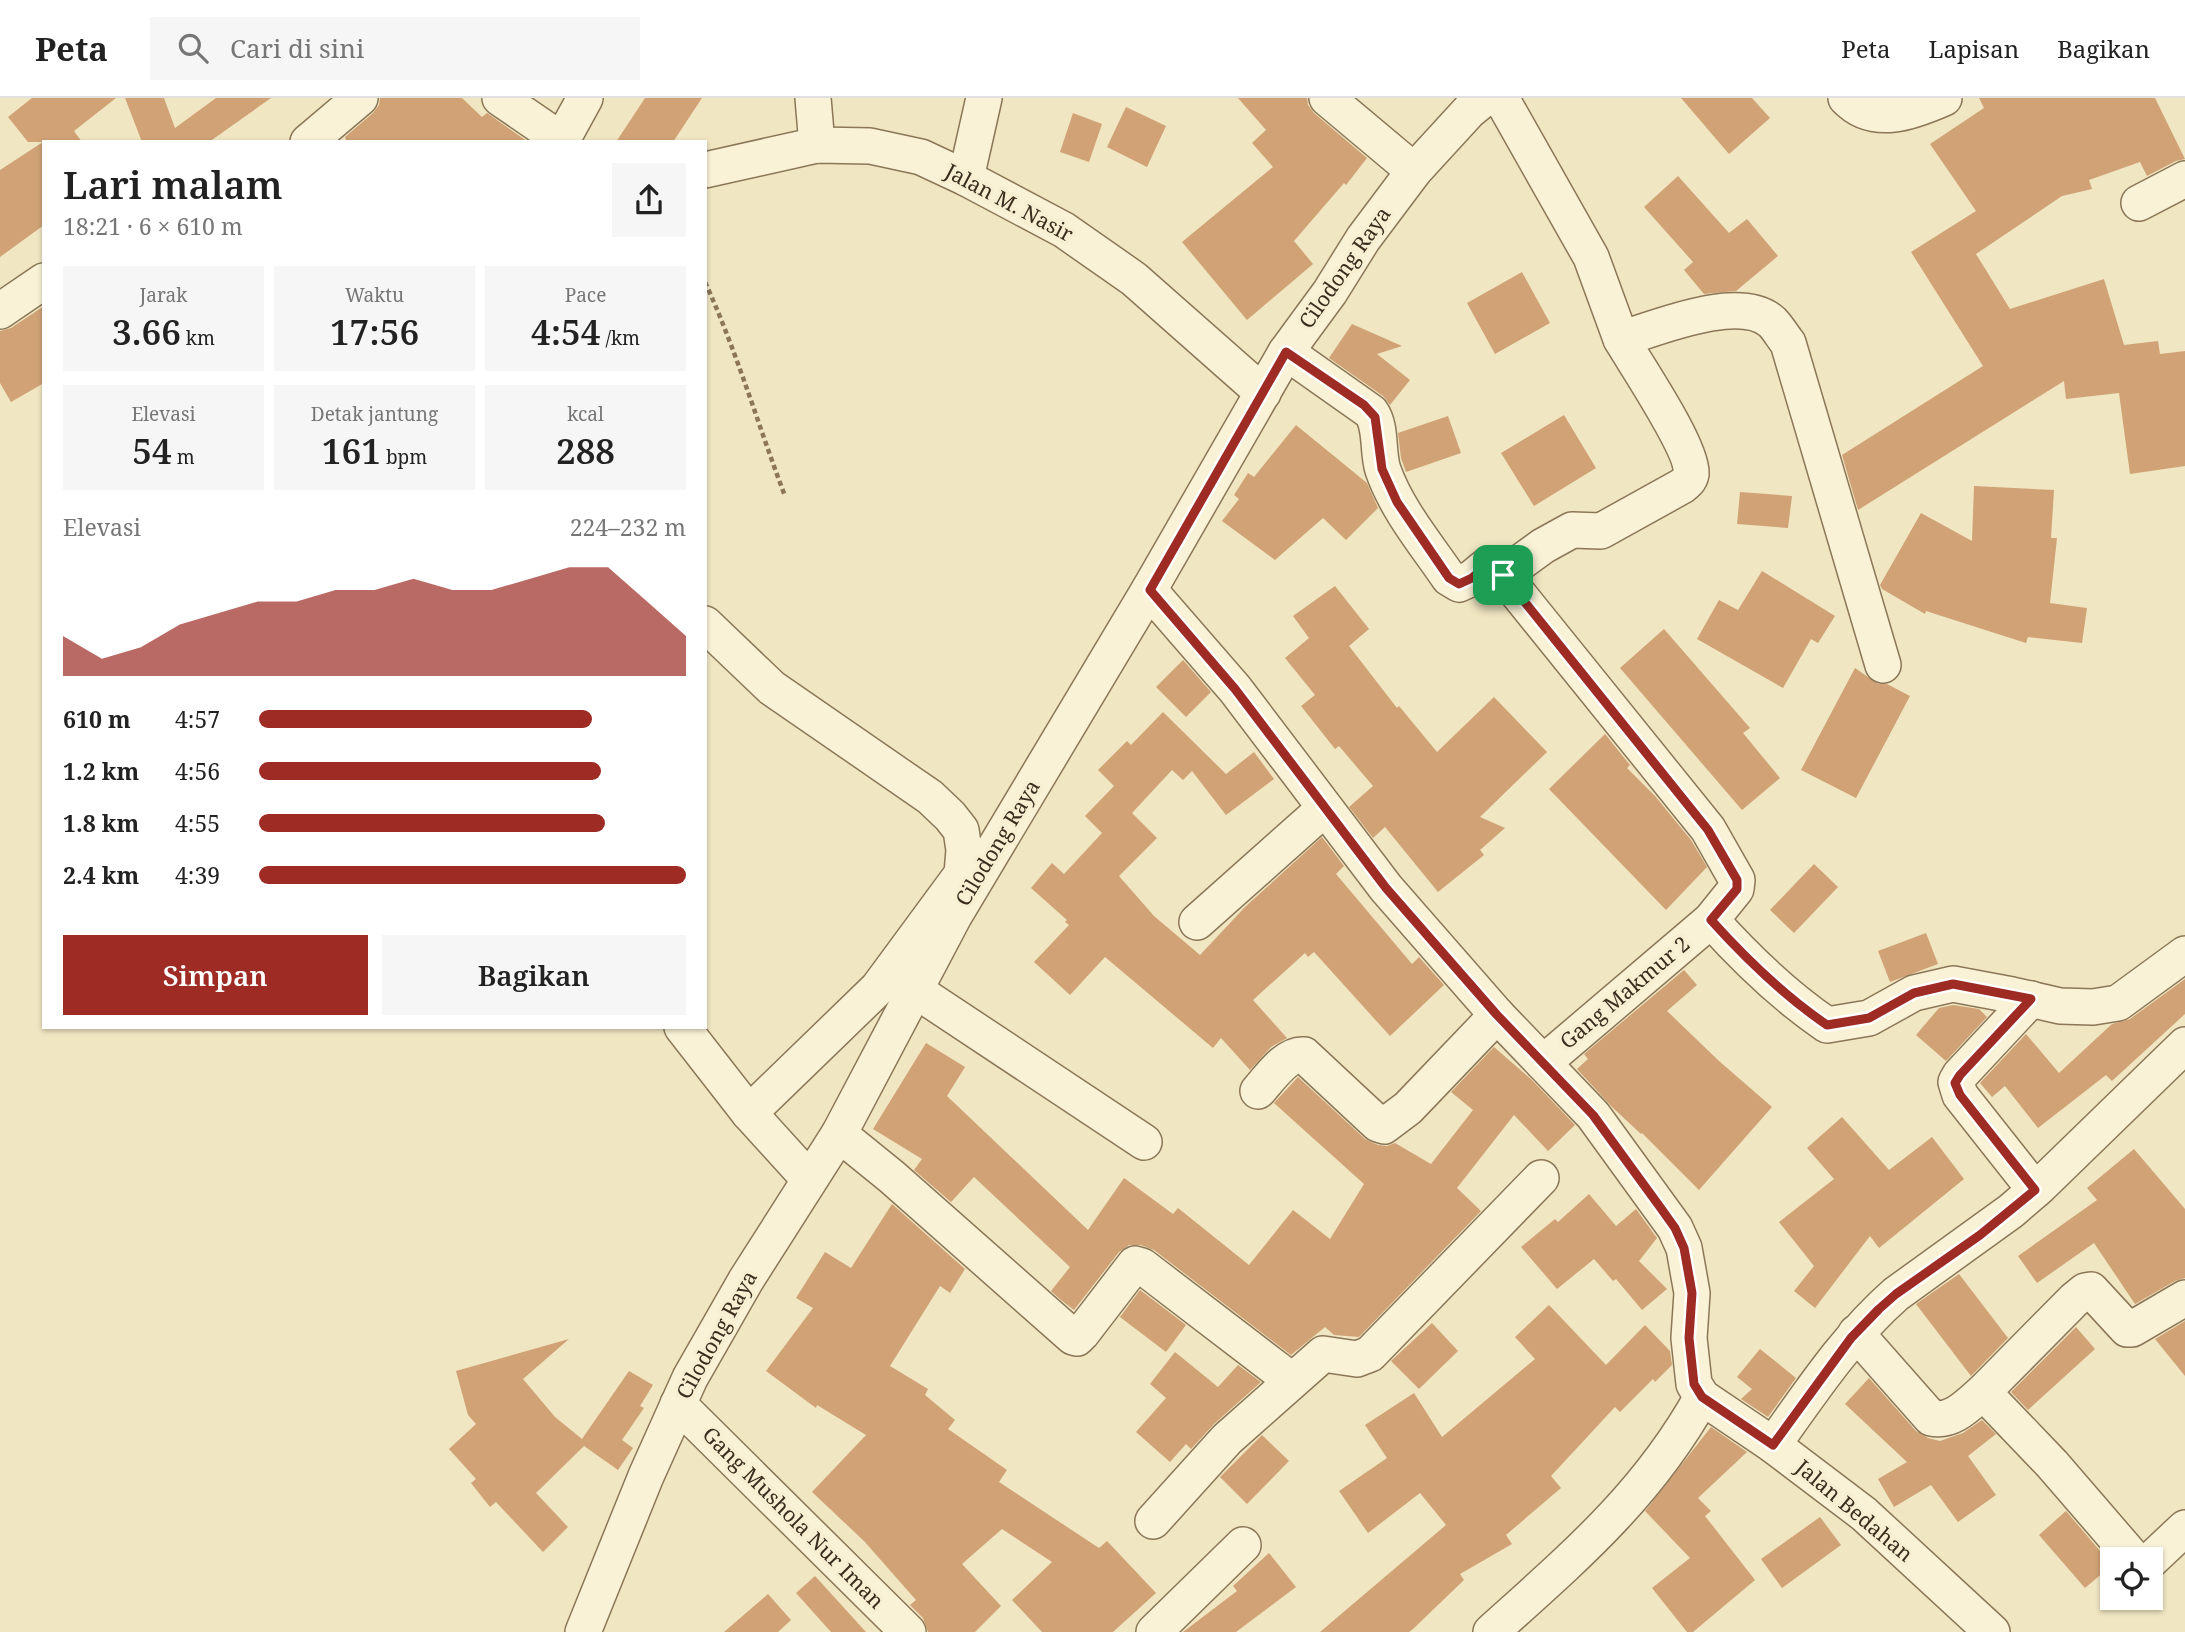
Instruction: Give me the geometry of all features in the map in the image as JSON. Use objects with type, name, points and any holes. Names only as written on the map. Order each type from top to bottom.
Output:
[{"type":"street","points":[[310,140],[360,98]]},
{"type":"street","points":[[500,98],[562,140]]},
{"type":"street","points":[[564,140],[585,98]]},
{"type":"street","points":[[813,98],[817,145]]},
{"type":"street","points":[[966,178],[984,98]]},
{"type":"street","points":[[1327,98],[1414,171]]},
{"type":"street","name":"Cilodong Raya","points":[[583,1632],[646,1476],[690,1378],[746,1280],[839,1134],[954,916],[1150,590],[1286,352],[1330,292],[1363,239],[1414,171],[1469,111],[1485,98]]},
{"type":"street","points":[[1286,352],[1364,405],[1375,417],[1382,469],[1397,502],[1449,578],[1459,584],[1466,582],[1489,564],[1495,565],[1503,575],[1543,546],[1572,530],[1601,531],[1689,480],[1692,472],[1682,445],[1621,338],[1591,257],[1501,98]]},
{"type":"street","points":[[1846,98],[1853,106],[1882,116],[1911,112],[1944,98]]},
{"type":"street","name":"Jalan M. Nasir","points":[[707,170],[817,145],[870,146],[921,157],[1064,230],[1134,279],[1263,393]]},
{"type":"street","points":[[2139,203],[2185,179]]},
{"type":"street","points":[[0,311],[42,282]]},
{"type":"street","points":[[1621,338],[1698,315],[1722,312],[1749,311],[1771,321],[1788,343],[1883,665]]},
{"type":"street","name":"Gang Makmur 2","points":[[1503,575],[1708,830],[1737,880],[1737,889],[1711,920],[1543,1063]]},
{"type":"street","points":[[1150,590],[1235,689],[1386,888],[1497,1015],[1593,1115],[1675,1228],[1684,1248],[1692,1293],[1690,1349],[1694,1384],[1702,1397],[1681,1435],[1625,1507],[1567,1564],[1491,1632]]},
{"type":"street","points":[[707,626],[772,688],[930,797],[961,830],[964,850],[962,874],[878,988],[749,1113]]},
{"type":"street","points":[[1197,922],[1324,809]]},
{"type":"street","points":[[1711,920],[1759,972],[1799,1006],[1827,1025],[1869,1018],[1914,993],[1953,984],[2060,1006],[2093,1007],[2118,1003],[2185,954]]},
{"type":"street","points":[[915,990],[1144,1142]]},
{"type":"street","points":[[2031,999],[1955,1083],[1960,1095],[2035,1190]]},
{"type":"street","points":[[1258,1091],[1289,1060],[1297,1054],[1304,1055],[1378,1124],[1384,1126],[1408,1108],[1497,1015]]},
{"type":"street","points":[[683,1029],[749,1113],[809,1179]]},
{"type":"street","points":[[1773,1445],[1856,1333],[1896,1294],[1980,1235],[2035,1190],[2185,1045]]},
{"type":"street","points":[[839,1134],[892,1177],[1073,1337],[1077,1338],[1082,1333],[1135,1264],[1142,1266],[1291,1380]]},
{"type":"street","points":[[1153,1521],[1227,1440],[1323,1354],[1357,1359],[1370,1354],[1541,1178]]},
{"type":"street","points":[[1856,1333],[1931,1418],[1940,1420],[1960,1411],[1983,1392],[2085,1291],[2091,1290],[2127,1329],[2132,1329],[2185,1298]]},
{"type":"street","points":[[1983,1392],[2052,1464],[2124,1547]]},
{"type":"street","name":"Jalan Bedahan","points":[[1702,1397],[1773,1445],[1864,1514],[1992,1632]]},
{"type":"street","name":"Gang Mushola Nur Iman","points":[[678,1404],[908,1632]]},
{"type":"street","points":[[2163,1549],[2185,1528]]},
{"type":"street","points":[[1154,1632],[1243,1545]]},
{"type":"path","points":[[707,286],[724,323],[785,496]]},
{"type":"building","points":[[32,98],[116,98],[74,131],[81,140],[28,142],[8,117]]},
{"type":"building","points":[[125,98],[164,98],[175,128],[216,98],[271,98],[212,140],[141,140]]},
{"type":"building","points":[[380,98],[462,98],[482,117],[487,113],[525,140],[346,140],[345,137],[379,105]]},
{"type":"building","points":[[645,98],[702,98],[674,140],[617,140]]},
{"type":"building","points":[[1238,98],[1307,98],[1314,113],[1367,158],[1294,241],[1313,264],[1247,320],[1182,242],[1273,167],[1252,143],[1266,130]]},
{"type":"building","points":[[1681,98],[1752,98],[1770,118],[1729,154]]},
{"type":"building","points":[[1979,98],[2155,98],[2185,159],[2147,176],[2140,162],[2089,180],[2092,189],[2062,196],[1976,254],[2010,309],[2104,279],[2124,345],[2158,341],[2160,354],[2185,351],[2185,466],[2130,474],[2119,393],[2066,399],[2064,381],[1858,510],[1842,455],[1983,366],[1911,252],[1976,211],[1930,144],[1984,108]]},
{"type":"building","points":[[1126,107],[1166,126],[1147,167],[1107,147]]},
{"type":"building","points":[[1073,113],[1102,124],[1089,162],[1060,152]]},
{"type":"building","points":[[42,143],[42,226],[0,257],[0,170]]},
{"type":"building","points":[[1678,176],[1729,233],[1747,219],[1778,256],[1736,291],[1704,294],[1684,270],[1693,262],[1644,207]]},
{"type":"building","points":[[1522,272],[1550,323],[1495,354],[1467,303]]},
{"type":"building","points":[[42,307],[42,384],[11,402],[0,383],[0,331],[11,328]]},
{"type":"building","points":[[1352,324],[1402,346],[1377,354],[1410,380],[1390,405],[1383,396],[1329,358]]},
{"type":"building","points":[[1564,415],[1596,468],[1534,506],[1501,453]]},
{"type":"building","points":[[1448,416],[1461,453],[1406,472],[1398,433]]},
{"type":"building","points":[[1296,425],[1367,483],[1378,508],[1346,540],[1323,518],[1275,560],[1222,521],[1239,499],[1234,495],[1248,473],[1254,477]]},
{"type":"building","points":[[1974,486],[2054,490],[2051,538],[2057,538],[2050,603],[2087,608],[2082,643],[2028,637],[2026,643],[1926,611],[1925,614],[1882,589],[1880,585],[1921,513],[1972,541]]},
{"type":"building","points":[[1740,492],[1792,496],[1788,528],[1737,524]]},
{"type":"building","points":[[1762,571],[1835,616],[1818,643],[1811,639],[1783,688],[1697,639],[1719,600],[1738,610]]},
{"type":"building","points":[[1335,586],[1369,629],[1349,646],[1397,708],[1399,706],[1437,752],[1494,697],[1547,752],[1480,817],[1505,828],[1480,850],[1484,855],[1438,892],[1385,827],[1373,838],[1349,807],[1373,786],[1339,746],[1335,749],[1301,706],[1315,695],[1285,658],[1309,638],[1293,616]]},
{"type":"building","points":[[1664,629],[1750,728],[1743,733],[1780,778],[1742,810],[1620,668]]},
{"type":"building","points":[[1183,660],[1211,692],[1186,717],[1156,687]]},
{"type":"building","points":[[1855,668],[1878,684],[1887,684],[1910,696],[1856,798],[1801,770]]},
{"type":"building","points":[[1163,712],[1226,774],[1254,752],[1274,779],[1226,815],[1192,771],[1183,780],[1172,770],[1132,813],[1157,838],[1119,876],[1154,916],[1200,955],[1245,907],[1322,837],[1344,866],[1336,874],[1412,964],[1419,957],[1444,985],[1390,1036],[1314,952],[1308,957],[1305,953],[1253,1000],[1287,1038],[1271,1047],[1250,1070],[1221,1038],[1213,1048],[1105,957],[1070,995],[1034,962],[1069,925],[1065,922],[1067,920],[1031,888],[1052,863],[1064,874],[1102,833],[1085,816],[1114,786],[1098,770],[1127,741],[1131,745]]},
{"type":"building","points":[[1605,734],[1630,765],[1627,768],[1655,796],[1691,840],[1707,867],[1666,910],[1549,789]]},
{"type":"building","points":[[1814,864],[1838,887],[1794,933],[1770,910]]},
{"type":"building","points":[[1926,933],[1938,964],[1890,982],[1878,951]]},
{"type":"building","points":[[1684,970],[1697,985],[1667,1011],[1772,1107],[1699,1190],[1612,1107],[1577,1069],[1588,1059],[1584,1054]]},
{"type":"building","points":[[2185,979],[2185,1014],[2112,1081],[2106,1075],[2038,1128],[2005,1086],[1992,1097],[1980,1083],[2026,1034],[2059,1073],[2112,1024],[2130,1019]]},
{"type":"building","points":[[1953,1005],[1979,1009],[1987,1017],[1946,1061],[1916,1035],[1939,1008]]},
{"type":"building","points":[[926,1043],[965,1067],[947,1096],[1088,1230],[1124,1178],[1173,1214],[1178,1208],[1249,1265],[1293,1210],[1330,1239],[1364,1184],[1274,1103],[1298,1077],[1365,1139],[1378,1145],[1395,1143],[1431,1164],[1473,1110],[1451,1092],[1494,1047],[1532,1080],[1575,1125],[1548,1151],[1514,1115],[1457,1188],[1481,1211],[1359,1337],[1334,1335],[1325,1327],[1291,1355],[1154,1250],[1141,1245],[1129,1245],[1119,1252],[1074,1310],[1061,1300],[1051,1291],[1070,1267],[974,1177],[951,1202],[914,1170],[922,1159],[873,1129]]},
{"type":"building","points":[[1842,1117],[1889,1170],[1932,1137],[1964,1179],[1879,1248],[1870,1236],[1815,1308],[1794,1291],[1814,1266],[1779,1222],[1834,1179],[1807,1148]]},
{"type":"building","points":[[2134,1149],[2185,1209],[2185,1278],[2135,1304],[2094,1243],[2037,1283],[2018,1256],[2097,1200],[2087,1188]]},
{"type":"building","points":[[1589,1194],[1616,1226],[1636,1209],[1657,1238],[1639,1261],[1667,1289],[1642,1310],[1616,1279],[1613,1281],[1594,1259],[1557,1289],[1521,1247],[1555,1219],[1558,1222]]},
{"type":"building","points":[[892,1204],[965,1269],[950,1293],[940,1286],[890,1366],[928,1389],[925,1395],[955,1420],[948,1429],[1007,1470],[999,1482],[1099,1548],[1107,1541],[1156,1593],[1113,1632],[1042,1632],[1012,1600],[1052,1562],[1002,1529],[962,1564],[1001,1606],[975,1632],[928,1632],[923,1618],[910,1605],[916,1600],[864,1541],[812,1492],[866,1435],[817,1405],[816,1408],[766,1371],[813,1308],[796,1298],[825,1252],[851,1268]]},
{"type":"building","points":[[1959,1274],[2008,1338],[1971,1376],[1916,1304]]},
{"type":"building","points":[[1140,1290],[1186,1325],[1166,1352],[1120,1317]]},
{"type":"building","points":[[1549,1305],[1606,1365],[1645,1325],[1670,1351],[1672,1365],[1655,1382],[1653,1379],[1620,1412],[1615,1407],[1551,1476],[1561,1488],[1506,1535],[1512,1544],[1460,1574],[1464,1580],[1413,1629],[1409,1632],[1320,1632],[1446,1525],[1420,1493],[1368,1533],[1339,1491],[1387,1458],[1365,1425],[1414,1393],[1442,1437],[1535,1359],[1515,1337]]},
{"type":"building","points":[[2185,1321],[2185,1376],[2155,1339]]},
{"type":"building","points":[[1432,1323],[1458,1351],[1419,1389],[1391,1361]]},
{"type":"building","points":[[2076,1327],[2095,1349],[2028,1410],[2011,1392]]},
{"type":"building","points":[[569,1339],[523,1379],[555,1417],[582,1439],[629,1371],[653,1385],[640,1406],[644,1408],[622,1440],[633,1448],[618,1470],[584,1446],[536,1493],[568,1527],[543,1552],[496,1502],[490,1507],[471,1483],[476,1479],[449,1449],[476,1424],[468,1415],[456,1371]]},
{"type":"building","points":[[1760,1349],[1796,1378],[1768,1417],[1741,1399],[1752,1389],[1737,1377]]},
{"type":"building","points":[[1175,1352],[1218,1387],[1238,1365],[1261,1382],[1214,1424],[1191,1449],[1186,1444],[1170,1462],[1136,1432],[1166,1398],[1150,1384]]},
{"type":"building","points":[[1869,1378],[1916,1431],[1928,1438],[1940,1441],[1963,1433],[1982,1420],[1996,1434],[1968,1456],[1996,1495],[1958,1522],[1931,1485],[1894,1507],[1878,1479],[1907,1462],[1845,1404]]},
{"type":"building","points":[[1711,1427],[1747,1452],[1698,1498],[1711,1511],[1705,1516],[1755,1580],[1693,1632],[1687,1632],[1652,1588],[1690,1558],[1645,1511]]},
{"type":"building","points":[[1262,1435],[1289,1461],[1247,1504],[1220,1477]]},
{"type":"building","points":[[2066,1511],[2100,1551],[2100,1575],[2085,1588],[2039,1535]]},
{"type":"building","points":[[1820,1517],[1841,1545],[1782,1588],[1761,1559]]},
{"type":"building","points":[[1269,1553],[1296,1587],[1236,1632],[1183,1632],[1237,1591],[1233,1586]]},
{"type":"building","points":[[815,1576],[866,1632],[831,1632],[796,1593]]},
{"type":"building","points":[[768,1594],[791,1620],[778,1632],[724,1632]]},
{"type":"route","points":[[1286,352],[1364,405],[1375,417],[1382,469],[1397,502],[1449,578],[1459,584],[1466,582],[1489,564],[1495,565],[1503,575],[1708,830],[1737,880],[1737,889],[1711,920],[1751,964],[1799,1006],[1827,1025],[1869,1018],[1914,993],[1953,984],[2031,999],[1955,1083],[1960,1095],[2035,1190],[1980,1235],[1879,1309],[1851,1338],[1773,1445],[1702,1397],[1694,1384],[1689,1338],[1692,1293],[1684,1248],[1675,1228],[1593,1115],[1497,1015],[1386,888],[1235,689],[1150,590],[1286,352]]}]
